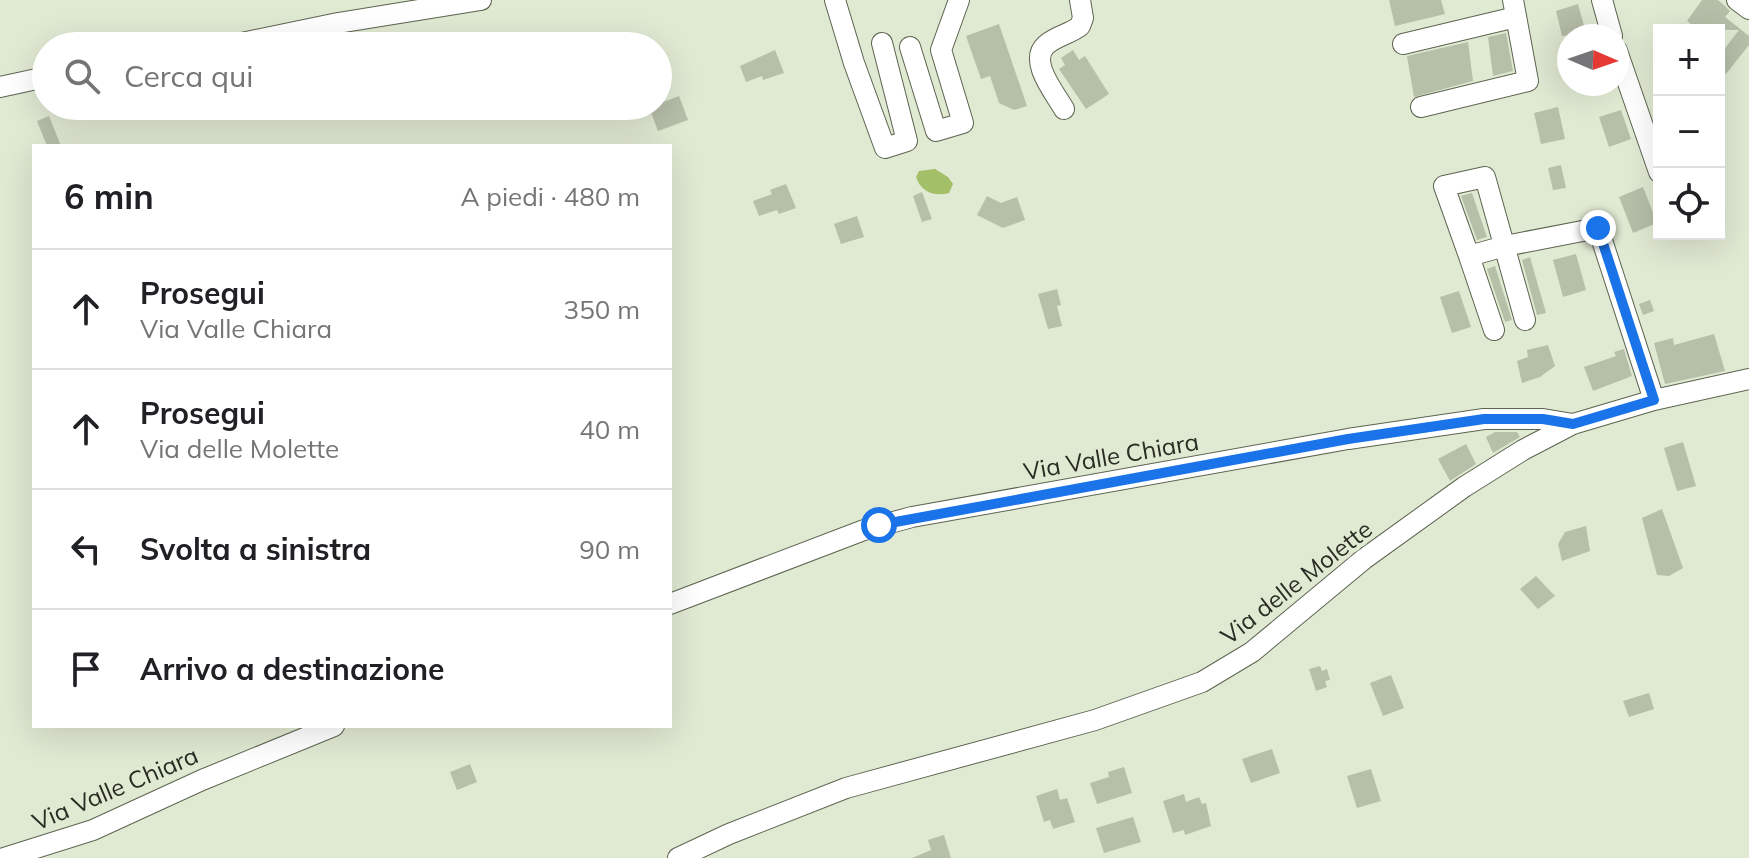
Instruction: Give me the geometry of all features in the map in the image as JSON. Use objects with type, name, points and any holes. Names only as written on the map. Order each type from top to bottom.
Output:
[{"type":"street","points":[[295,32],[481,0]]},
{"type":"street","points":[[835,0],[885,148],[963,123],[941,50],[959,0]]},
{"type":"street","points":[[1064,109],[1040,65],[1040,56],[1045,45],[1080,26],[1083,18],[1080,0]]},
{"type":"street","points":[[1602,0],[1609,24]]},
{"type":"street","points":[[1737,0],[1749,9]]},
{"type":"street","points":[[1403,44],[1514,8],[1528,81],[1421,107]]},
{"type":"street","points":[[882,43],[907,141]]},
{"type":"street","points":[[910,47],[936,131]]},
{"type":"street","points":[[0,87],[32,80]]},
{"type":"street","points":[[1629,86],[1658,168]]},
{"type":"street","points":[[1494,330],[1444,186],[1485,177],[1525,320]]},
{"type":"street","points":[[1469,256],[1591,228],[1600,230],[1654,400]]},
{"type":"street","name":"Via delle Molette","points":[[678,858],[729,834],[846,788],[1095,720],[1202,682],[1252,652],[1364,559],[1464,487],[1523,450],[1573,424],[1654,400],[1749,379]]},
{"type":"street","name":"Via Valle Chiara","points":[[672,603],[864,530],[912,517],[1348,439],[1484,419],[1543,419],[1573,424]]},
{"type":"street","name":"Via Valle Chiara","points":[[4,858],[37,850],[105,825],[202,780],[329,728]]},
{"type":"shaded area","points":[[935,169],[953,184],[949,193],[929,192],[918,182],[916,177],[919,171]]},
{"type":"building","points":[[1389,0],[1441,0],[1445,14],[1395,26]]},
{"type":"building","points":[[1702,0],[1718,0],[1730,11],[1725,17],[1749,36],[1749,45],[1726,74],[1725,48],[1739,30],[1725,30],[1725,24],[1691,24],[1687,21]]},
{"type":"building","points":[[1578,4],[1584,24],[1559,24],[1556,11]]},
{"type":"building","points":[[999,24],[1027,106],[1014,110],[999,103],[990,76],[981,79],[966,36]]},
{"type":"building","points":[[1506,33],[1513,71],[1493,76],[1488,37]]},
{"type":"building","points":[[1468,42],[1473,81],[1414,97],[1407,56]]},
{"type":"building","points":[[775,50],[784,73],[746,82],[740,66]]},
{"type":"building","points":[[1073,50],[1079,60],[1085,56],[1109,94],[1086,109],[1059,69],[1065,65],[1061,58]]},
{"type":"building","points":[[679,96],[688,120],[658,131],[654,120],[672,120],[672,99]]},
{"type":"building","points":[[1558,107],[1565,139],[1541,144],[1534,113]]},
{"type":"building","points":[[1621,110],[1631,139],[1609,147],[1599,117]]},
{"type":"building","points":[[51,120],[60,144],[46,144],[37,121]]},
{"type":"building","points":[[1561,165],[1566,188],[1553,190],[1548,168]]},
{"type":"building","points":[[786,184],[796,208],[759,216],[753,201],[772,194],[770,190]]},
{"type":"building","points":[[1643,187],[1653,213],[1653,225],[1633,233],[1619,197]]},
{"type":"building","points":[[922,192],[932,219],[922,222],[913,196]]},
{"type":"building","points":[[1472,193],[1487,237],[1477,240],[1461,196]]},
{"type":"building","points":[[987,196],[1001,203],[1017,197],[1025,220],[1003,228],[977,215]]},
{"type":"building","points":[[857,216],[864,237],[841,244],[834,224]]},
{"type":"building","points":[[1576,254],[1586,290],[1563,297],[1553,260]]},
{"type":"building","points":[[1530,257],[1546,313],[1537,315],[1522,260]]},
{"type":"building","points":[[1495,266],[1512,320],[1505,322],[1487,269]]},
{"type":"building","points":[[1057,289],[1062,326],[1048,329],[1038,294]]},
{"type":"building","points":[[1459,291],[1471,327],[1452,333],[1440,297]]},
{"type":"building","points":[[1650,300],[1654,311],[1643,315],[1639,304]]},
{"type":"building","points":[[1714,334],[1725,371],[1665,384],[1654,343],[1673,338],[1674,345]]},
{"type":"building","points":[[1548,345],[1555,366],[1540,377],[1522,383],[1517,361],[1528,357],[1527,350]]},
{"type":"building","points":[[1624,349],[1632,376],[1593,391],[1584,367],[1616,356],[1614,352]]},
{"type":"building","points":[[1495,432],[1517,432],[1520,437],[1493,453],[1486,437]]},
{"type":"building","points":[[1683,442],[1696,486],[1677,491],[1664,448]]},
{"type":"building","points":[[1466,444],[1476,464],[1450,481],[1438,459]]},
{"type":"building","points":[[1662,509],[1683,568],[1669,576],[1657,575],[1642,518]]},
{"type":"building","points":[[1586,526],[1590,551],[1562,561],[1558,544],[1565,532]]},
{"type":"building","points":[[1536,576],[1555,596],[1538,609],[1520,589]]},
{"type":"building","points":[[1320,666],[1322,671],[1327,669],[1330,680],[1325,681],[1327,687],[1316,691],[1309,669]]},
{"type":"building","points":[[1391,675],[1404,708],[1383,716],[1370,683]]},
{"type":"building","points":[[1649,693],[1654,709],[1629,717],[1623,701]]},
{"type":"building","points":[[1272,749],[1280,773],[1251,783],[1242,759]]},
{"type":"building","points":[[470,764],[477,782],[457,790],[450,772]]},
{"type":"building","points":[[1124,767],[1132,793],[1097,804],[1090,783],[1109,777],[1108,772]]},
{"type":"building","points":[[1371,769],[1381,801],[1357,808],[1347,776]]},
{"type":"building","points":[[1057,789],[1060,800],[1067,798],[1075,822],[1053,829],[1050,820],[1044,822],[1036,796]]},
{"type":"building","points":[[1184,794],[1186,802],[1199,797],[1202,804],[1206,803],[1211,826],[1185,835],[1184,830],[1173,833],[1163,801]]},
{"type":"building","points":[[1133,817],[1141,842],[1104,853],[1096,828]]},
{"type":"building","points":[[944,835],[951,858],[912,858],[931,850],[928,840]]},
{"type":"route","points":[[879,525],[1348,439],[1484,419],[1527,418],[1573,424],[1654,400],[1598,228]]}]
